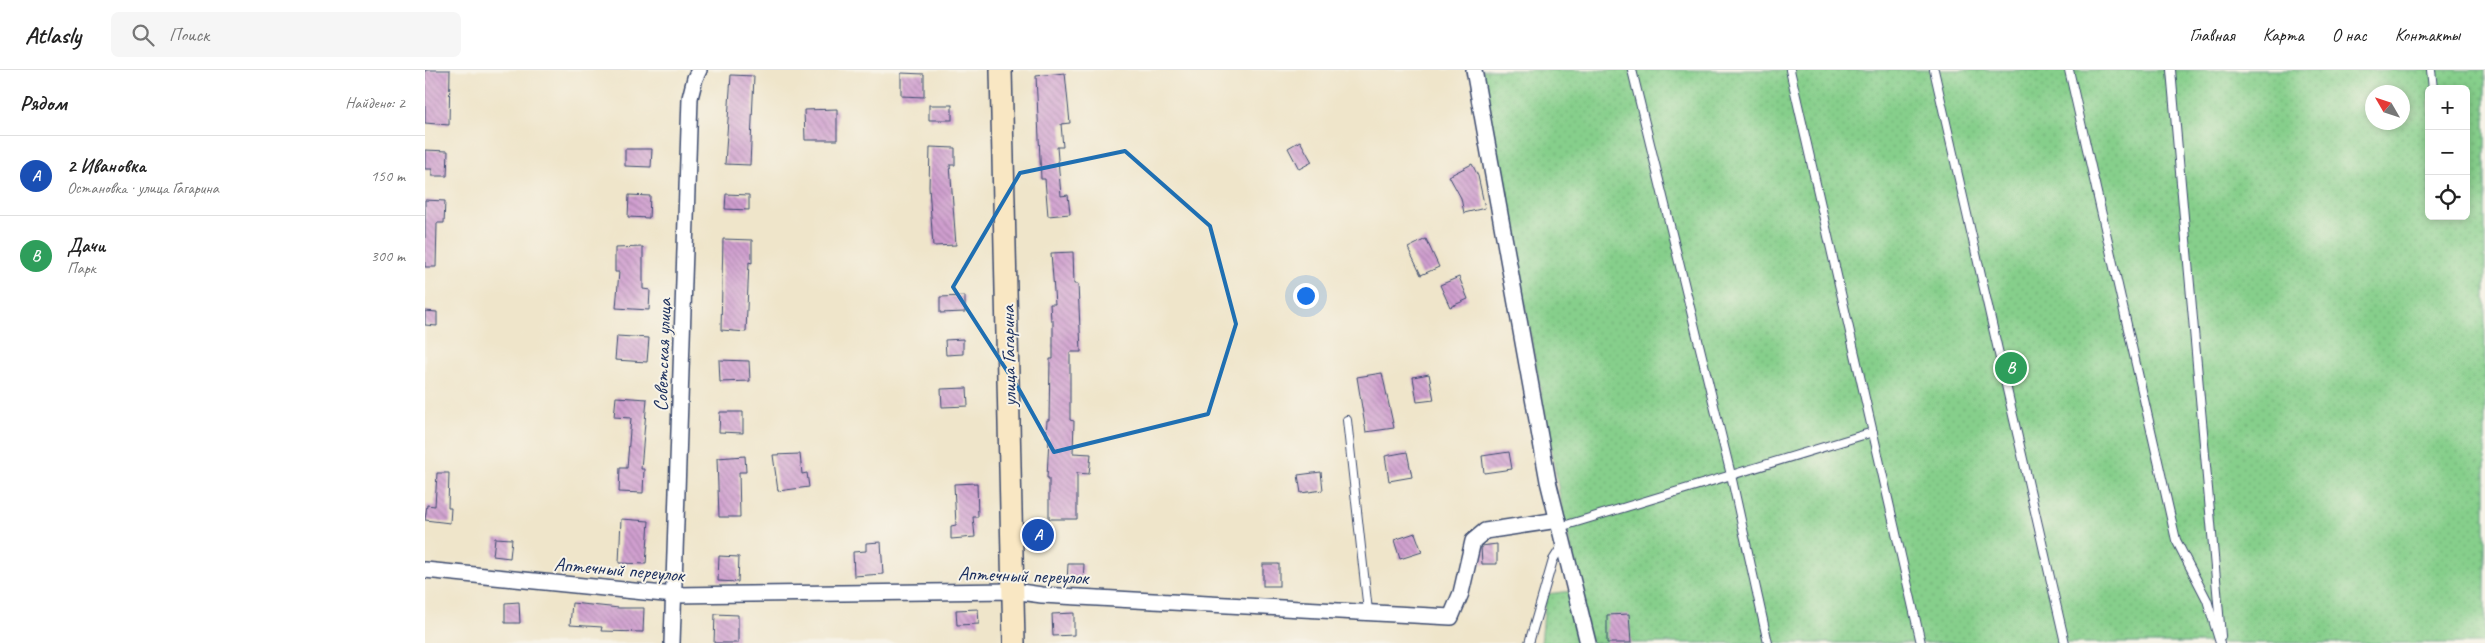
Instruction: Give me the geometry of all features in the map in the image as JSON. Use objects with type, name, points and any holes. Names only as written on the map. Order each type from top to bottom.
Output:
[{"type":"street","name":"Советская улица","points":[[673,643],[690,98],[699,70]]},
{"type":"street","name":"улица Гагарина","points":[[1001,70],[1015,643]]},
{"type":"street","points":[[1474,70],[1548,481],[1588,643]]},
{"type":"street","name":"Аптечный переулок","points":[[425,570],[674,595],[1013,591],[1042,595],[1368,611],[1451,617],[1461,593],[1473,541],[1485,531],[1559,523]]},
{"type":"lane","points":[[1632,70],[1731,475],[1768,643]]},
{"type":"lane","points":[[1790,70],[1921,643]]},
{"type":"lane","points":[[1933,70],[2065,643]]},
{"type":"lane","points":[[2069,70],[2176,540],[2207,600],[2221,643]]},
{"type":"lane","points":[[2171,70],[2221,643]]},
{"type":"lane","points":[[2431,70],[2433,85]]},
{"type":"lane","points":[[1347,420],[1368,611]]},
{"type":"lane","points":[[1559,523],[1731,475],[1873,432]]},
{"type":"lane","points":[[1529,643],[1553,560],[1564,543]]},
{"type":"highlighted area","points":[[1125,151],[1210,226],[1236,324],[1208,414],[1054,452],[1020,391],[953,287],[1020,173]]},
{"type":"green space","points":[[1482,70],[2485,70],[2485,643],[1541,643],[1546,594],[1581,590],[1564,519]]},
{"type":"building","points":[[425,70],[450,70],[449,125],[425,123]]},
{"type":"building","points":[[901,73],[924,74],[924,97],[901,96]]},
{"type":"building","points":[[1065,73],[1070,123],[1061,124],[1063,147],[1057,147],[1061,196],[1068,195],[1070,214],[1048,216],[1045,179],[1041,179],[1036,76]]},
{"type":"building","points":[[731,75],[754,76],[750,165],[725,164]]},
{"type":"building","points":[[929,105],[952,105],[952,120],[929,120]]},
{"type":"building","points":[[837,109],[837,140],[805,140],[804,110]]},
{"type":"building","points":[[1300,141],[1312,162],[1299,169],[1288,148]]},
{"type":"building","points":[[930,147],[955,148],[955,165],[950,165],[956,245],[933,246],[929,187]]},
{"type":"building","points":[[625,149],[652,149],[651,167],[625,166]]},
{"type":"building","points":[[425,150],[448,151],[447,176],[432,176],[432,169],[425,169]]},
{"type":"building","points":[[1472,164],[1478,176],[1485,208],[1464,213],[1461,198],[1449,176]]},
{"type":"building","points":[[726,194],[749,195],[749,210],[725,209]]},
{"type":"building","points":[[629,195],[650,196],[649,218],[628,217]]},
{"type":"building","points":[[425,200],[445,201],[444,223],[437,223],[436,267],[425,267]]},
{"type":"building","points":[[723,239],[752,240],[752,263],[749,262],[746,332],[721,330]]},
{"type":"building","points":[[1426,239],[1439,267],[1421,275],[1408,248]]},
{"type":"building","points":[[643,247],[643,289],[650,290],[649,310],[616,308],[619,272],[615,272],[615,248]]},
{"type":"building","points":[[1073,252],[1074,284],[1078,284],[1081,352],[1070,352],[1070,420],[1074,421],[1073,453],[1091,454],[1089,474],[1077,473],[1077,519],[1049,519],[1049,478],[1047,478],[1049,437],[1046,437],[1047,420],[1049,420],[1050,359],[1053,359],[1053,320],[1051,320],[1050,304],[1055,304],[1051,253]]},
{"type":"building","points":[[1459,277],[1468,299],[1450,307],[1440,285]]},
{"type":"building","points":[[965,296],[965,312],[940,313],[940,297]]},
{"type":"building","points":[[425,311],[437,312],[437,326],[425,325]]},
{"type":"building","points":[[617,336],[649,338],[647,362],[615,360]]},
{"type":"building","points":[[963,339],[963,354],[946,355],[945,340]]},
{"type":"building","points":[[719,360],[749,361],[750,381],[720,382]]},
{"type":"building","points":[[1382,373],[1394,428],[1366,432],[1357,377]]},
{"type":"building","points":[[1429,374],[1434,400],[1417,402],[1413,377]]},
{"type":"building","points":[[967,388],[968,406],[942,407],[941,389]]},
{"type":"building","points":[[616,397],[647,399],[641,469],[644,469],[643,493],[619,492],[620,468],[627,468],[631,418],[614,417]]},
{"type":"building","points":[[720,412],[743,412],[743,433],[719,432]]},
{"type":"building","points":[[1407,452],[1412,477],[1389,481],[1385,456]]},
{"type":"building","points":[[1509,452],[1512,469],[1484,473],[1482,456]]},
{"type":"building","points":[[800,454],[802,474],[807,473],[809,487],[778,491],[773,455]]},
{"type":"building","points":[[745,456],[746,472],[739,472],[740,517],[719,517],[717,458]]},
{"type":"building","points":[[1321,472],[1323,490],[1301,493],[1298,475]]},
{"type":"building","points":[[437,473],[449,473],[448,508],[451,508],[450,523],[425,520],[427,505],[435,506]]},
{"type":"building","points":[[977,483],[978,517],[973,517],[975,537],[951,539],[951,526],[956,525],[954,484]]},
{"type":"building","points":[[621,519],[649,521],[646,564],[619,563]]},
{"type":"building","points":[[1415,533],[1422,552],[1400,559],[1394,540]]},
{"type":"building","points":[[495,538],[512,539],[510,558],[493,556]]},
{"type":"building","points":[[881,542],[883,574],[854,576],[853,552],[866,551],[866,543]]},
{"type":"building","points":[[1497,544],[1497,564],[1482,564],[1481,546]]},
{"type":"building","points":[[719,556],[739,557],[738,582],[718,581]]},
{"type":"building","points":[[1068,564],[1084,564],[1083,584],[1067,583]]},
{"type":"building","points":[[1263,564],[1279,564],[1279,586],[1263,586]]},
{"type":"building","points":[[519,602],[520,623],[505,623],[505,603]]},
{"type":"building","points":[[572,603],[619,608],[644,608],[643,632],[601,631],[602,627],[570,625]]},
{"type":"building","points":[[978,609],[979,624],[957,625],[956,610]]},
{"type":"building","points":[[1074,613],[1074,635],[1053,636],[1052,614]]},
{"type":"building","points":[[715,614],[738,615],[738,643],[714,643]]},
{"type":"building","points":[[1629,614],[1631,643],[1607,643],[1607,615]]},
{"type":"place","name":"Дачи","points":[[2011,368]]},
{"type":"place","name":"2 Ивановка","points":[[1038,535]]}]
